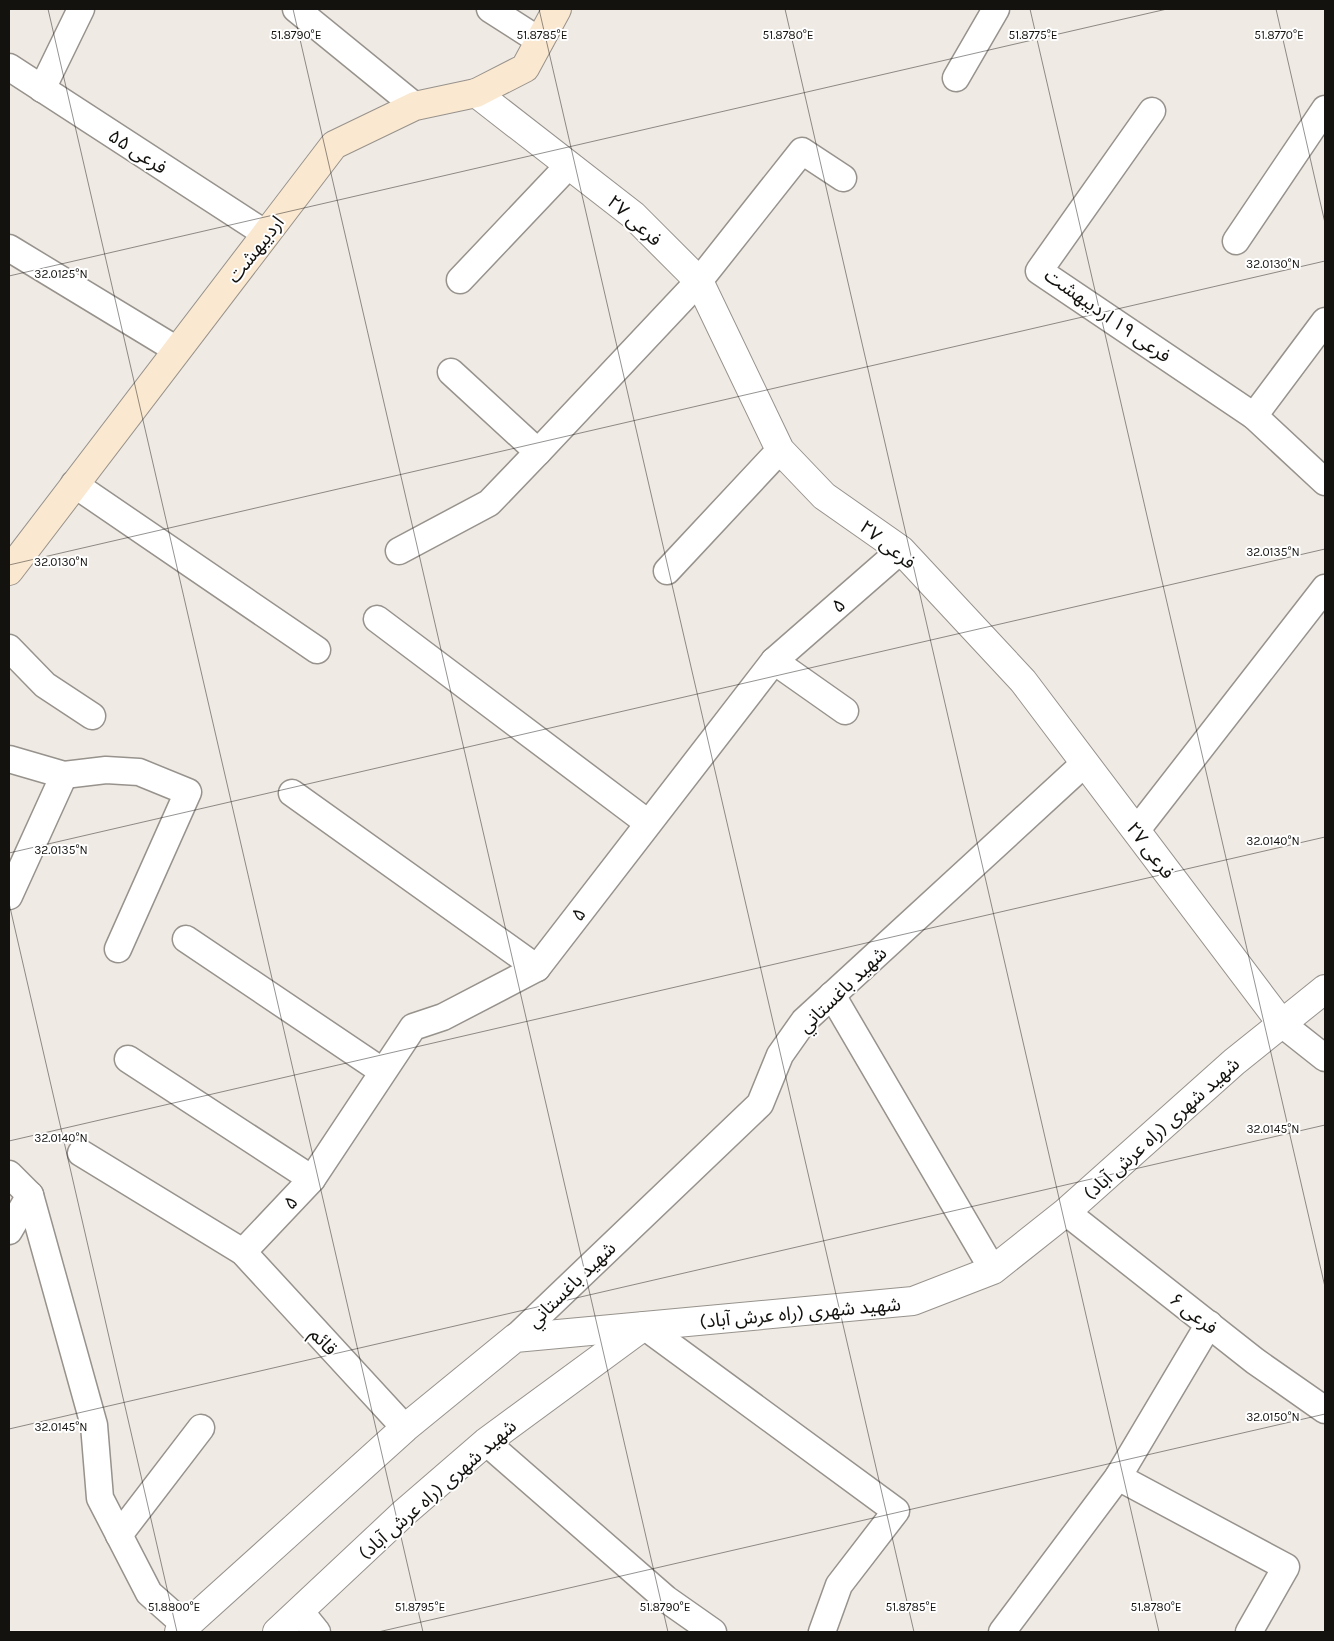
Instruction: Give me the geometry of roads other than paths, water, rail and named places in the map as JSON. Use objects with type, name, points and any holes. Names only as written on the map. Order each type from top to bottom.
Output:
[{"type":"main road","name":"اردیبهشت","points":[[9,571],[334,145],[416,106],[476,93],[525,68],[558,9]]},
{"type":"street","points":[[42,89],[81,9]]},
{"type":"street","points":[[296,9],[416,106]]},
{"type":"street","points":[[490,9],[540,41]]},
{"type":"street","points":[[956,78],[996,9]]},
{"type":"street","name":"فرعی ۵۵","points":[[9,67],[266,234]]},
{"type":"street","name":"فرعی ۲۷","points":[[476,93],[633,215],[698,281],[780,450],[824,496],[901,550],[1023,681],[1282,1024]]},
{"type":"street","points":[[1236,242],[1325,109]]},
{"type":"street","name":"فرعی ۱۹ اردیبهشت","points":[[1152,111],[1039,271],[1254,416],[1325,482]]},
{"type":"street","points":[[399,551],[489,503],[698,281],[802,151],[843,178]]},
{"type":"street","points":[[460,280],[569,165]]},
{"type":"street","points":[[9,248],[177,350]]},
{"type":"street","points":[[1254,416],[1325,321]]},
{"type":"street","points":[[451,372],[538,452]]},
{"type":"street","points":[[667,571],[780,450]]},
{"type":"street","points":[[74,484],[317,650]]},
{"type":"street","name":"۵","points":[[243,1252],[312,1179],[413,1027],[443,1017],[537,968],[774,661],[901,550]]},
{"type":"street","points":[[1136,831],[1325,588]]},
{"type":"street","points":[[377,618],[648,824]]},
{"type":"street","points":[[9,648],[45,685],[92,716]]},
{"type":"street","points":[[774,661],[845,711]]},
{"type":"street","points":[[9,759],[64,775],[106,770],[138,772],[188,792],[118,948]]},
{"type":"street","name":"شهيد باغستاني","points":[[515,1338],[760,1104],[780,1055],[804,1021],[1085,763]]},
{"type":"street","points":[[9,896],[64,775]]},
{"type":"street","points":[[292,792],[537,968]]},
{"type":"street","points":[[186,939],[382,1071]]},
{"type":"street","name":"شهید شهری (راه عرش آباد)","points":[[277,1632],[405,1512],[486,1442],[644,1326],[913,1301],[993,1270],[1066,1212],[1234,1062],[1325,989]]},
{"type":"street","points":[[832,995],[993,1270]]},
{"type":"street","points":[[1282,1024],[1325,1058]]},
{"type":"street","points":[[128,1059],[312,1179]]},
{"type":"street","name":"قائم","points":[[81,1153],[243,1252],[405,1428]]},
{"type":"street","points":[[9,1174],[30,1195],[94,1424],[100,1498],[149,1593],[182,1629],[405,1428],[515,1338],[644,1326],[896,1511],[839,1585],[822,1632]]},
{"type":"street","points":[[9,1232],[30,1195]]},
{"type":"street","name":"فرعی ۶","points":[[1066,1212],[1256,1361],[1325,1410]]},
{"type":"street","points":[[1002,1632],[1118,1477],[1209,1324]]},
{"type":"street","points":[[119,1535],[200,1428]]},
{"type":"street","points":[[486,1442],[666,1599],[713,1632]]},
{"type":"street","points":[[1118,1477],[1286,1567],[1249,1632]]},
{"type":"street","points":[[300,1611],[317,1632]]}]
